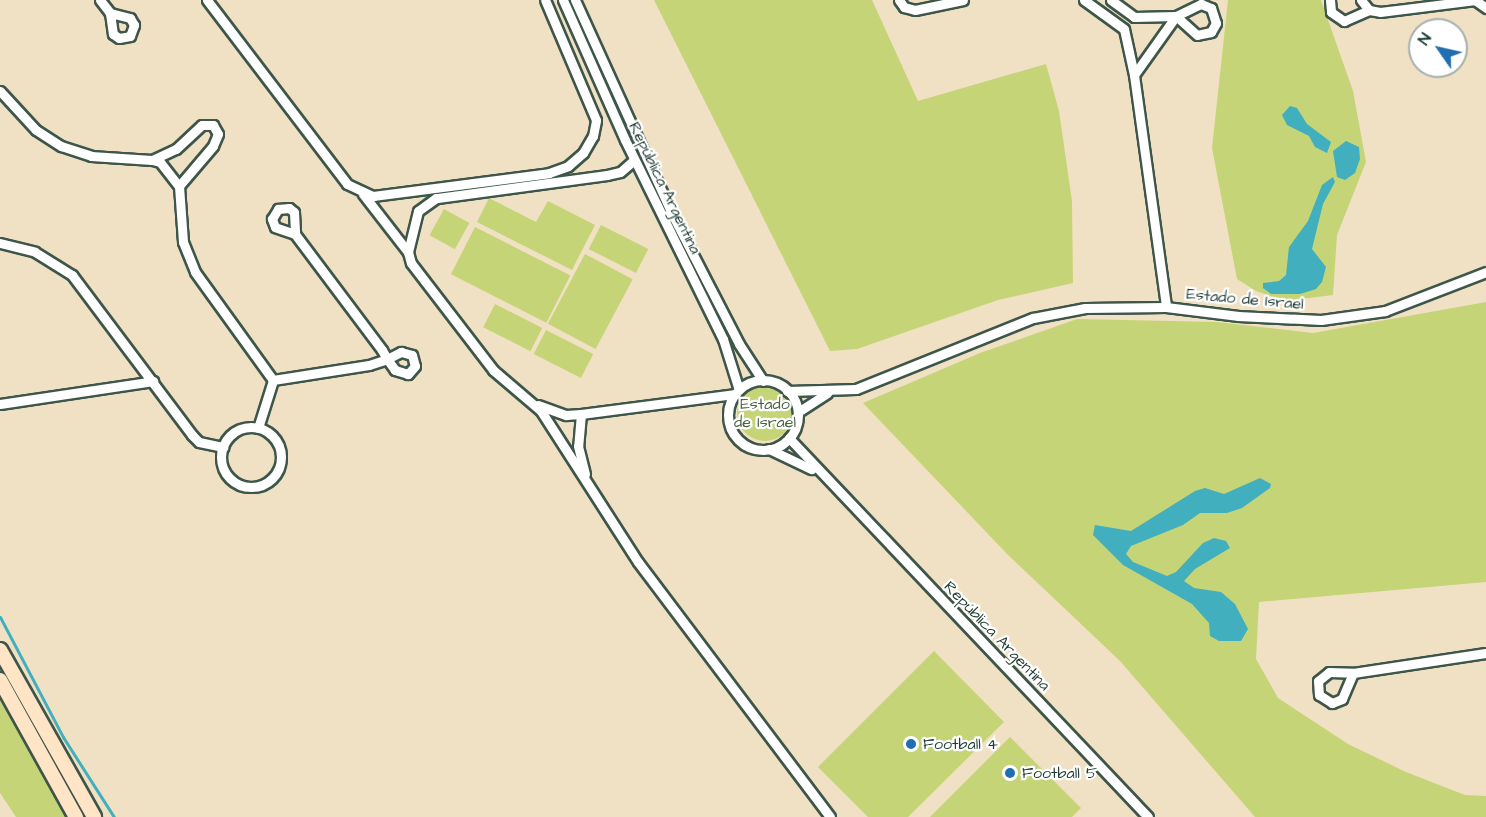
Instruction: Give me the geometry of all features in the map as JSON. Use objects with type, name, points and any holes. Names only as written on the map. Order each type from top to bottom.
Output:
[{"type":"main road","points":[[0,650],[94,817]]},
{"type":"main road","points":[[0,680],[76,817]]},
{"type":"street","points":[[100,0],[110,13]]},
{"type":"street","points":[[207,0],[347,184],[363,194],[408,252],[411,263],[493,370],[546,418],[638,562],[830,817]]},
{"type":"street","points":[[363,194],[549,173],[576,160],[593,136],[596,120],[545,0]]},
{"type":"street","name":"República Argentina","points":[[564,0],[634,160],[723,339],[738,392]]},
{"type":"street","name":"República Argentina","points":[[575,0],[636,136],[704,277],[763,381]]},
{"type":"street","points":[[899,0],[909,9],[935,2],[963,0]]},
{"type":"street","points":[[1084,0],[1124,29],[1134,75],[1166,307]]},
{"type":"street","points":[[1111,0],[1134,17],[1176,16],[1134,75]]},
{"type":"street","points":[[1330,0],[1331,12],[1344,21],[1369,10],[1476,0],[1486,8]]},
{"type":"street","points":[[1361,0],[1369,10]]},
{"type":"street","points":[[1124,29],[1134,17]]},
{"type":"street","points":[[0,91],[26,122],[61,146],[91,156],[160,162],[179,186],[187,256],[273,380]]},
{"type":"street","points":[[152,160],[176,149],[202,125],[216,128],[213,146],[179,186]]},
{"type":"street","points":[[625,140],[636,136]]},
{"type":"street","points":[[408,252],[418,211],[436,198],[607,175],[620,172],[634,160]]},
{"type":"street","points":[[273,380],[387,359],[295,234]]},
{"type":"street","points":[[0,243],[35,252],[72,275],[198,442],[222,447]]},
{"type":"street","name":"Estado de Israel","points":[[787,391],[829,392],[888,378],[1033,318],[1096,307],[1166,307],[1300,320],[1343,318],[1408,304],[1486,272]]},
{"type":"street","points":[[694,282],[704,277]]},
{"type":"street","points":[[258,428],[273,380]]},
{"type":"street","points":[[1,402],[153,381]]},
{"type":"street","points":[[531,403],[555,412],[581,414],[738,392],[763,381],[787,391],[798,412],[797,424],[789,438],[769,449],[754,449],[735,436],[728,415],[738,392]]},
{"type":"street","name":"Estado de Israel","points":[[798,412],[829,392]]},
{"type":"street","points":[[581,414],[578,446],[590,488]]},
{"type":"street","points":[[258,428],[273,437],[280,453],[277,471],[264,483],[247,487],[231,480],[222,464],[222,447],[233,433],[258,428]]},
{"type":"street","name":"República Argentina","points":[[789,438],[1149,817]]},
{"type":"street","name":"República Argentina","points":[[769,449],[823,476]]},
{"type":"street","points":[[1353,674],[1486,653]]},
{"type":"green space","points":[[654,0],[872,0],[918,101],[1046,64],[1059,111],[1072,201],[1073,283],[998,300],[857,349],[830,351]]},
{"type":"green space","points":[[1228,0],[1321,0],[1353,91],[1366,162],[1337,235],[1333,295],[1285,301],[1256,291],[1237,279],[1212,148]]},
{"type":"green space","points":[[489,198],[536,222],[548,201],[595,225],[572,270],[477,222]]},
{"type":"green space","points":[[444,209],[469,223],[455,249],[429,235]]},
{"type":"green space","points":[[601,225],[648,249],[636,273],[589,249]]},
{"type":"green space","points":[[475,227],[570,276],[546,323],[451,274]]},
{"type":"green space","points":[[585,254],[633,279],[596,349],[548,324]]},
{"type":"green space","points":[[1486,302],[1486,582],[1259,602],[1256,659],[1278,698],[1348,744],[1406,772],[1465,795],[1486,796],[1486,817],[1255,817],[1120,661],[1009,556],[863,403],[980,353],[1077,319],[1217,322],[1313,333]]},
{"type":"green space","points":[[495,304],[542,328],[530,351],[483,327]]},
{"type":"green space","points":[[546,330],[593,354],[581,378],[534,354]]},
{"type":"green space","name":"Estado de Israel","points":[[765,385],[776,387],[785,393],[791,402],[793,413],[791,424],[785,433],[776,439],[765,441],[754,439],[745,433],[739,424],[737,413],[739,402],[745,393],[754,387]]},
{"type":"green space","name":"Football 4","points":[[934,651],[1004,722],[908,817],[868,817],[818,767]]},
{"type":"green space","points":[[0,696],[70,817],[16,817],[0,793]]},
{"type":"green space","name":"Football 5","points":[[1010,737],[1081,808],[1072,817],[930,817]]},
{"type":"water","points":[[1290,106],[1297,108],[1307,124],[1331,142],[1327,153],[1315,147],[1309,136],[1287,125],[1282,115]]},
{"type":"water","points":[[1346,141],[1359,147],[1360,159],[1355,173],[1345,180],[1337,177],[1333,151]]},
{"type":"water","points":[[1333,177],[1335,182],[1323,204],[1312,249],[1326,267],[1322,282],[1316,289],[1300,294],[1271,294],[1263,288],[1263,283],[1279,281],[1286,275],[1289,247],[1308,221],[1322,185]]},
{"type":"water","points":[[1260,478],[1271,484],[1270,488],[1242,508],[1227,513],[1200,513],[1183,525],[1131,546],[1126,554],[1133,562],[1167,576],[1176,572],[1203,543],[1214,538],[1226,541],[1230,548],[1195,569],[1184,581],[1194,588],[1221,592],[1235,604],[1248,629],[1241,641],[1219,641],[1210,636],[1209,623],[1192,604],[1123,565],[1093,535],[1095,525],[1131,531],[1195,491],[1205,488],[1224,494]]},
{"type":"waterway","points":[[0,617],[63,737],[114,817]]},
{"type":"place","name":"Football 4","points":[[911,744]]},
{"type":"place","name":"Football 5","points":[[1010,773]]}]
